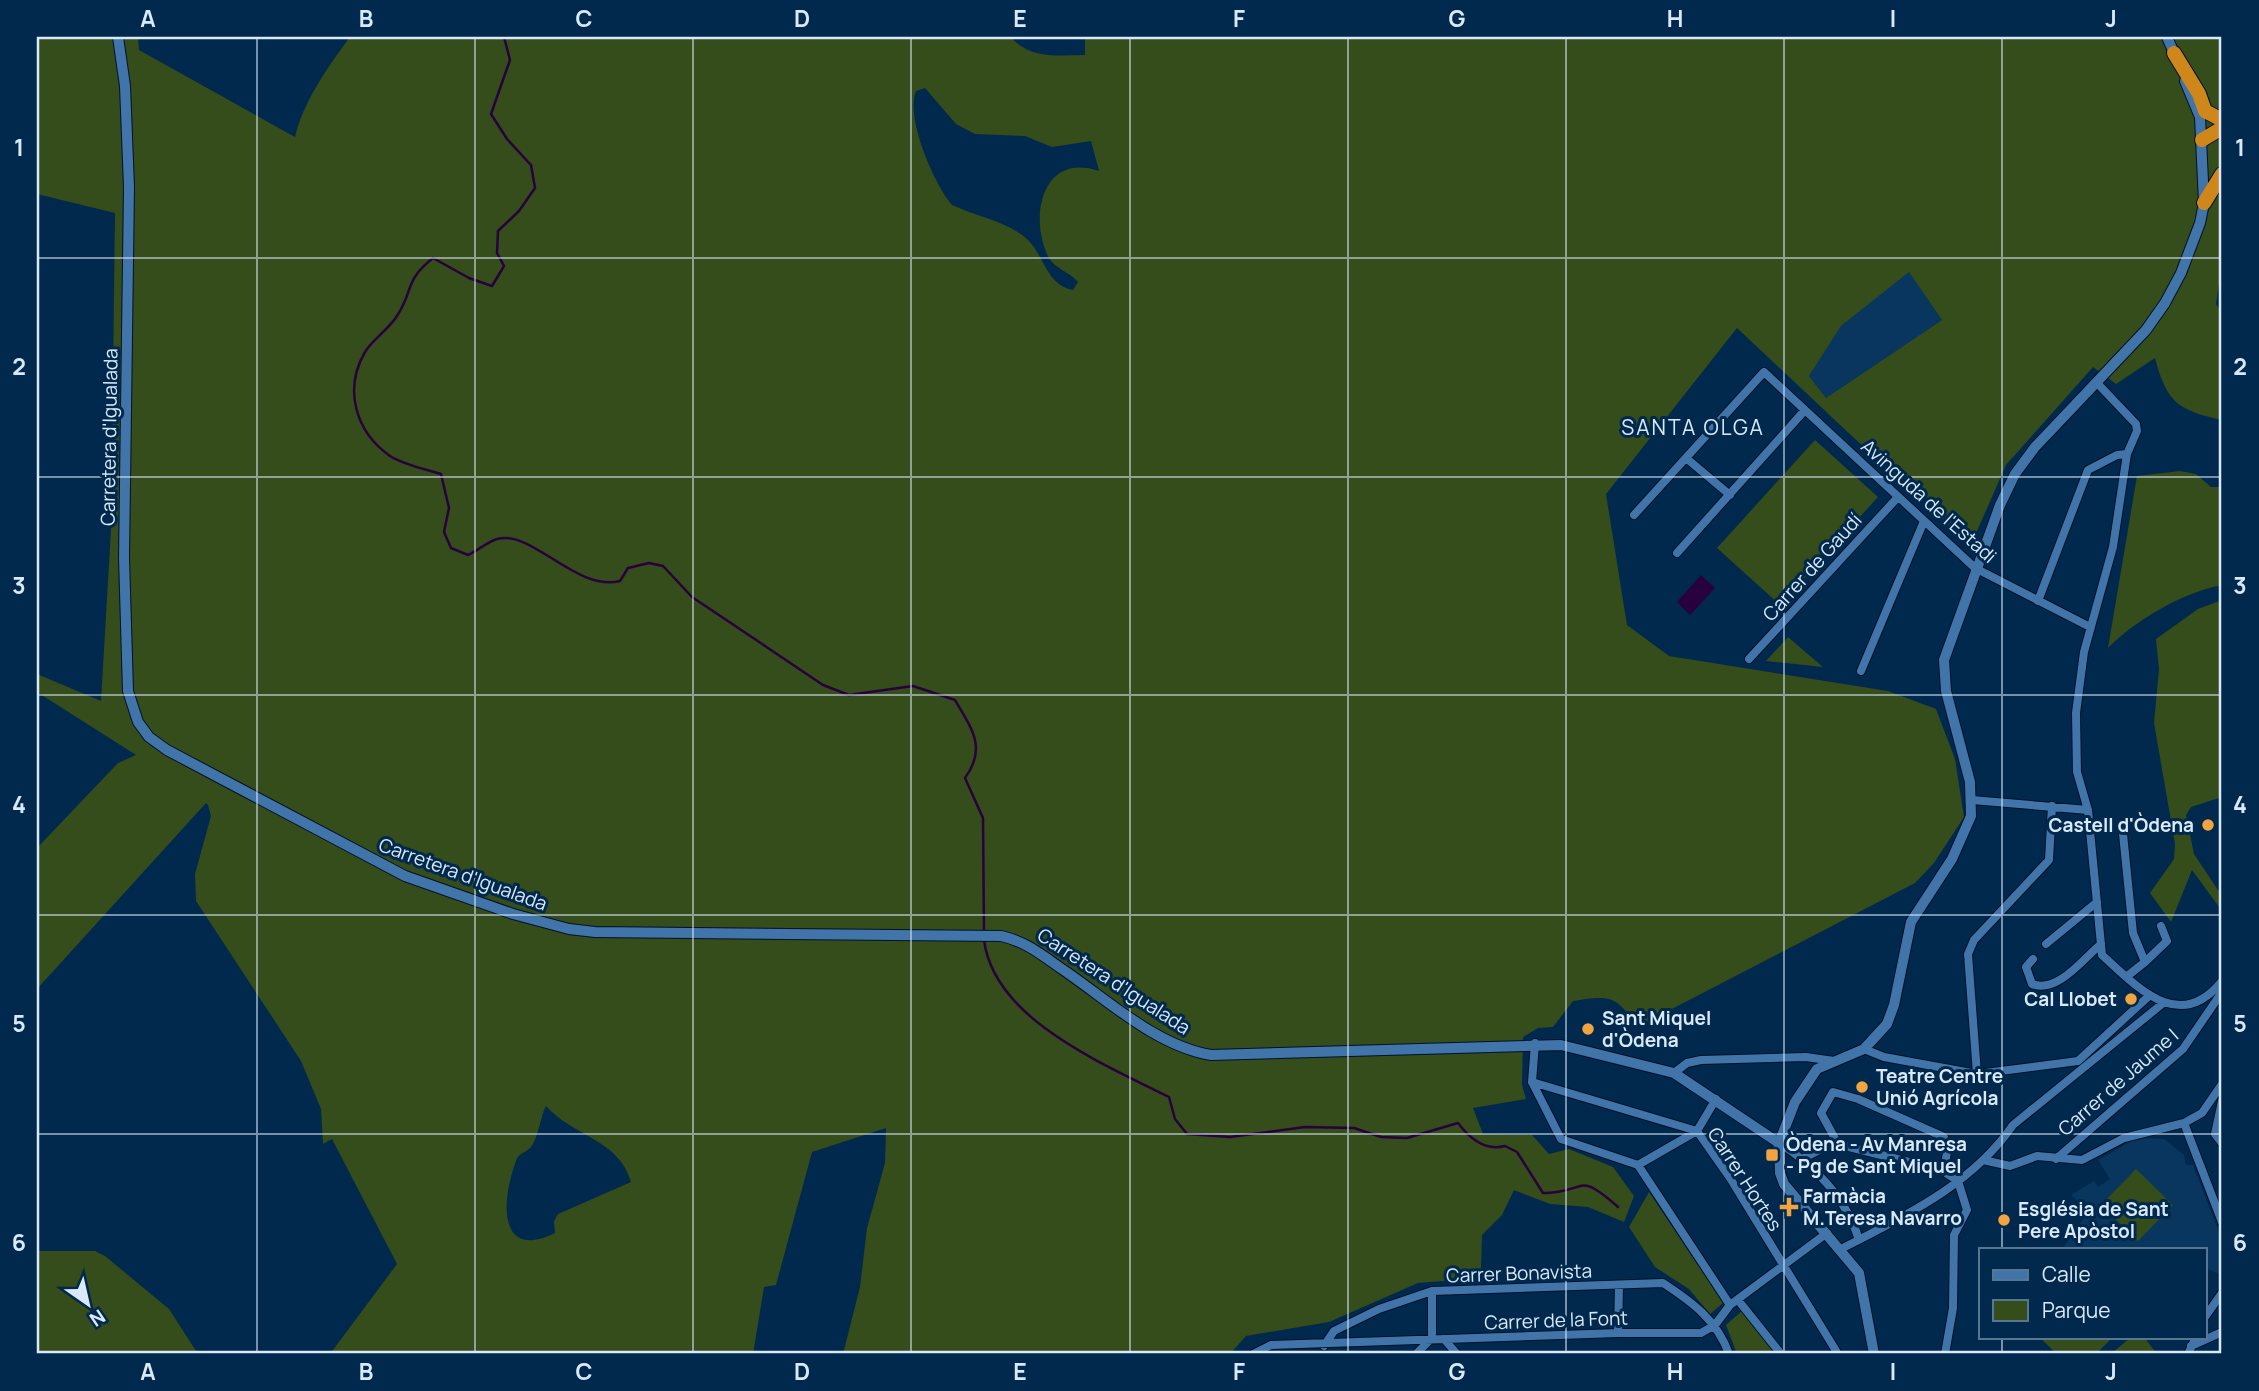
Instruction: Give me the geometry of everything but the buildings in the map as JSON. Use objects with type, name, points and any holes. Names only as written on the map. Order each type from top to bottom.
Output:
[{"type":"highway","points":[[2174,53],[2199,94],[2205,111],[2222,120]]},
{"type":"highway","points":[[2202,140],[2222,128]]},
{"type":"highway","points":[[2202,140],[2222,142]]},
{"type":"highway","points":[[2204,203],[2222,174]]},
{"type":"street","name":"Carretera d'Igualada","points":[[118,37],[125,86],[130,187],[124,558],[128,691],[131,708],[149,737],[219,779],[393,870],[547,924],[595,932],[984,936],[1027,944],[1162,1038],[1195,1052],[1211,1055],[1535,1043],[1560,1045],[1674,1073],[1779,1143]]},
{"type":"street","points":[[1874,1354],[1858,1273],[1841,1249],[1784,1184],[1780,1173],[1779,1143],[1805,1084],[1817,1069],[1864,1049],[1887,1024],[1894,1004],[1911,922],[1952,859],[1971,816],[1972,800],[1965,758],[1943,674],[1947,648],[1975,568],[2015,474],[2035,447],[2146,330],[2181,274],[2204,203],[2202,140],[2200,117],[2167,37]]},
{"type":"street","name":"Avinguda de l'Estadi","points":[[1686,458],[1764,372],[1975,568],[2090,627]]},
{"type":"street","points":[[2097,383],[2136,424],[2137,431],[2127,454],[2113,547],[2090,627],[2076,713],[2077,772],[2088,810],[2102,955],[2126,978],[2162,1004],[2191,1005],[2205,1000],[2222,981]]},
{"type":"street","points":[[1677,553],[1805,410]]},
{"type":"street","points":[[2038,601],[2088,470],[2117,455],[2127,454]]},
{"type":"street","points":[[1634,515],[1686,458],[1730,495]]},
{"type":"street","name":"Carrer de Gaudí","points":[[1749,659],[1898,497]]},
{"type":"street","points":[[1861,671],[1924,521]]},
{"type":"street","points":[[1972,800],[2088,810]]},
{"type":"street","points":[[1977,1074],[1968,954],[1974,940],[2049,860],[2052,806]]},
{"type":"street","points":[[2122,824],[2133,933],[2145,962]]},
{"type":"street","points":[[2046,944],[2097,902]]},
{"type":"street","points":[[2126,978],[2167,941],[2161,926]]},
{"type":"street","points":[[2033,960],[2026,967],[2032,984],[2042,988],[2055,985],[2101,944]]},
{"type":"street","name":"Carrer de Jaume I","points":[[2056,1159],[2183,1049],[2222,992]]},
{"type":"street","points":[[1864,1049],[1884,1057],[1977,1074],[2078,1061],[2150,995]]},
{"type":"street","points":[[1841,1249],[1906,1216],[1958,1181],[1996,1150],[2013,1125],[2162,1004]]},
{"type":"street","points":[[1535,1043],[1532,1082],[1561,1139],[1638,1165],[1730,1305]]},
{"type":"street","points":[[1674,1073],[1686,1063],[1701,1060],[1806,1057],[1837,1062]]},
{"type":"street","name":"Carrer Hortes","points":[[1532,1082],[1696,1131],[1730,1178],[1782,1267],[1838,1354]]},
{"type":"street","points":[[1983,1160],[2010,1166],[2037,1156],[2082,1160],[2124,1138],[2184,1123],[2202,1113],[2222,1084]]},
{"type":"street","points":[[1838,1144],[1821,1113],[1833,1092],[1858,1099],[1944,1137],[1947,1152],[1944,1171]]},
{"type":"street","points":[[1638,1165],[1696,1131],[1716,1099]]},
{"type":"street","points":[[2222,1101],[2215,1134],[2222,1143]]},
{"type":"street","points":[[2184,1123],[2222,1222]]},
{"type":"street","points":[[1779,1143],[1804,1158],[1853,1218],[1860,1240]]},
{"type":"street","points":[[1804,1158],[1833,1143],[1944,1171],[1958,1181],[1967,1210],[1954,1235],[1951,1326],[1945,1354]]},
{"type":"street","points":[[1715,1325],[1730,1305],[1827,1233]]},
{"type":"street","name":"Carrer Bonavista","points":[[1324,1346],[1334,1331],[1379,1309],[1432,1291],[1662,1283],[1691,1301],[1715,1325],[1729,1354]]},
{"type":"street","points":[[1618,1333],[1619,1286]]},
{"type":"street","points":[[1416,1354],[1432,1339],[1432,1291]]},
{"type":"street","points":[[2206,1316],[2222,1293]]},
{"type":"street","points":[[1738,1300],[1781,1354]]},
{"type":"street","name":"Carrer de la Font","points":[[1253,1354],[1270,1345],[1324,1346],[1432,1339],[1618,1333],[1701,1334],[1715,1325]]},
{"type":"street","points":[[2190,1350],[2222,1332]]},
{"type":"street","points":[[1444,1339],[1457,1354]]},
{"type":"shaded area","points":[[1909,271],[1942,320],[1826,398],[1809,376],[1841,326]]},
{"type":"shaded area","points":[[1701,575],[1715,588],[1690,615],[1677,602]]},
{"type":"shaded area","points":[[2164,1139],[2184,1155],[2186,1165],[2193,1165],[2222,1240],[2222,1275],[2206,1268],[2206,1248],[2064,1246],[2089,1211],[2071,1195],[2094,1181],[2098,1187],[2110,1179],[2098,1160],[2132,1141]]},
{"type":"green space","points":[[37,37],[138,37],[139,50],[295,137],[310,97],[350,37],[1011,37],[1027,50],[1036,53],[1085,55],[1085,37],[2222,37],[2222,264],[2216,304],[2222,313],[2222,420],[2195,412],[2176,402],[2164,385],[2155,358],[2116,384],[2093,367],[2006,465],[1970,547],[1737,328],[1606,494],[1627,625],[1669,656],[1888,691],[1936,709],[1955,759],[1964,817],[1934,863],[1915,883],[1637,1027],[1617,1003],[1595,998],[1573,1001],[1553,1027],[1538,1028],[1523,1037],[1522,1085],[1526,1099],[1473,1108],[1483,1134],[1532,1135],[1549,1154],[1569,1149],[1613,1167],[1634,1196],[1624,1222],[1588,1207],[1550,1204],[1514,1190],[1502,1215],[1482,1235],[1481,1269],[1468,1279],[1418,1283],[1329,1322],[1246,1336],[1230,1354],[843,1354],[860,1287],[867,1228],[885,1163],[886,1128],[812,1152],[776,1285],[764,1287],[753,1354],[330,1354],[397,1264],[332,1139],[323,1144],[321,1109],[301,1061],[196,901],[195,874],[211,816],[206,803],[37,989],[37,848],[118,763],[136,755],[37,692],[37,674],[101,701],[111,530],[115,213],[37,194]],"holes":[[[925,88],[956,124],[975,134],[1025,136],[1052,147],[1091,141],[1099,171],[1080,167],[1065,170],[1054,178],[1041,205],[1042,238],[1047,254],[1053,263],[1078,282],[1073,290],[1064,287],[1051,276],[1033,246],[1019,233],[1001,223],[952,205],[930,167],[914,117],[916,91]],[[1909,272],[1942,320],[1826,398],[1809,376],[1841,326]],[[546,1106],[606,1147],[625,1168],[631,1182],[558,1214],[554,1221],[555,1233],[536,1240],[522,1239],[513,1232],[508,1221],[508,1192],[517,1158],[534,1143]]]},
{"type":"green space","points":[[1815,440],[1878,497],[1780,605],[1717,548]]},
{"type":"green space","points":[[2180,471],[2196,474],[2211,487],[2222,487],[2222,585],[2191,594],[2146,617],[2108,648],[2137,476]]},
{"type":"green space","points":[[2222,600],[2222,797],[2191,807],[2186,815],[2194,854],[2222,896],[2222,911],[2192,870],[2171,922],[2150,893],[2174,859],[2175,844],[2154,723],[2159,669],[2156,639],[2198,609]]},
{"type":"green space","points":[[1788,637],[1823,667],[1766,661]]},
{"type":"green space","points":[[2136,1169],[2173,1205],[2138,1241],[2101,1205]]},
{"type":"green space","points":[[1649,1192],[1723,1303],[1710,1314],[1689,1289],[1655,1267],[1629,1227]]},
{"type":"green space","points":[[37,1251],[95,1251],[105,1256],[169,1309],[198,1354],[37,1354]]},
{"type":"green space","points":[[1743,1310],[1775,1354],[1737,1354],[1726,1325]]},
{"type":"green space","points":[[2040,1338],[2112,1338],[2096,1354],[2057,1354]]},
{"type":"green space","points":[[2130,1338],[2145,1338],[2157,1354],[2111,1354]]},
{"type":"waterway","points":[[504,37],[510,60],[491,114],[507,139],[531,165],[535,188],[519,211],[498,231],[497,253],[504,266],[492,286],[469,278],[433,258],[418,273],[397,316],[368,347],[358,366],[354,395],[361,423],[378,446],[390,456],[441,474],[449,508],[444,532],[451,548],[468,555],[494,540],[511,538],[587,578],[604,582],[620,581],[628,568],[649,563],[663,566],[692,597],[823,685],[849,695],[913,686],[955,700],[975,739],[975,757],[965,778],[983,818],[984,933]]},
{"type":"waterway","points":[[984,940],[992,968],[1008,994],[1030,1016],[1085,1054],[1169,1097],[1175,1119],[1187,1134],[1230,1137],[1305,1127],[1354,1128],[1381,1137],[1407,1138],[1458,1123],[1468,1134],[1485,1145],[1505,1146],[1517,1152],[1543,1193],[1587,1186],[1618,1207]]},
{"type":"place","name":"Castell d'Òdena","points":[[2208,825]]},
{"type":"place","name":"Cal Llobet","points":[[2131,999]]},
{"type":"place","name":"Sant Miquel d'Òdena","points":[[1588,1029]]},
{"type":"place","name":"Teatre Centre Unió Agrícola","points":[[1862,1087]]},
{"type":"place","name":"Òdena - Av Manresa - Pg de Sant Miquel","points":[[1772,1155]]},
{"type":"place","name":"Farmàcia M.Teresa Navarro","points":[[1789,1207]]},
{"type":"place","name":"Església de Sant Pere Apòstol","points":[[2004,1220]]},
{"type":"district","name":"SANTA OLGA","points":[[1693,427]]}]
